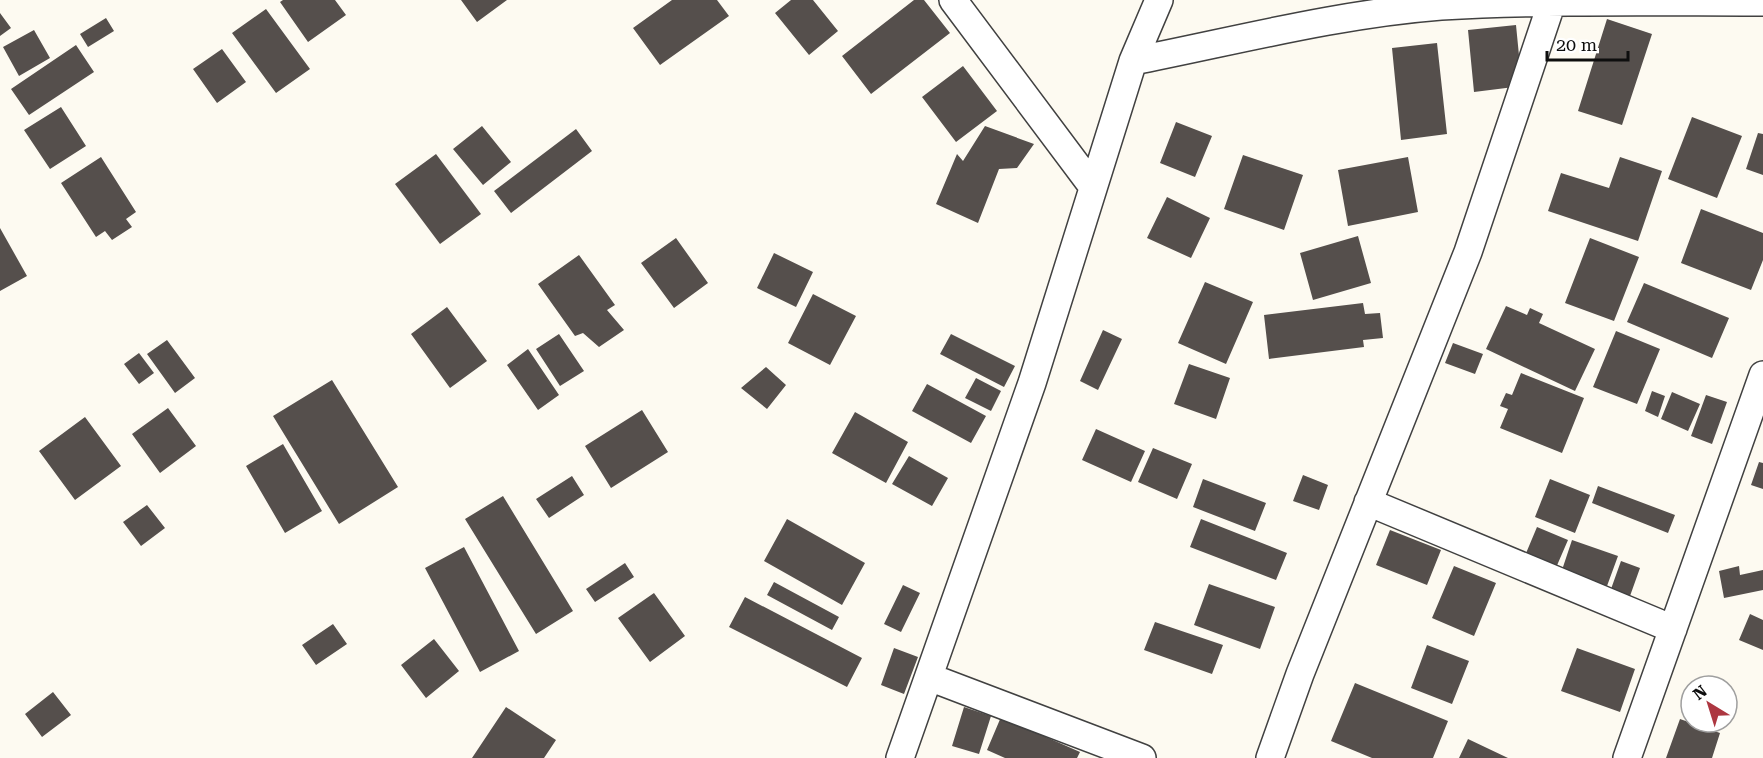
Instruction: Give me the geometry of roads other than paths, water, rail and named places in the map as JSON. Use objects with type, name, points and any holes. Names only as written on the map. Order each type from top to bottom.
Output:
[{"type":"street","points":[[953,0],[1093,188]]},
{"type":"street","points":[[900,758],[1032,383],[1133,61],[1158,0]]},
{"type":"street","points":[[1133,61],[1356,16],[1442,6],[1552,2],[1763,2]]},
{"type":"street","points":[[1270,758],[1300,674],[1468,252],[1552,2]]},
{"type":"street","points":[[1628,758],[1763,375]]},
{"type":"street","points":[[1368,502],[1673,629]]},
{"type":"street","points":[[929,677],[1143,758]]}]
